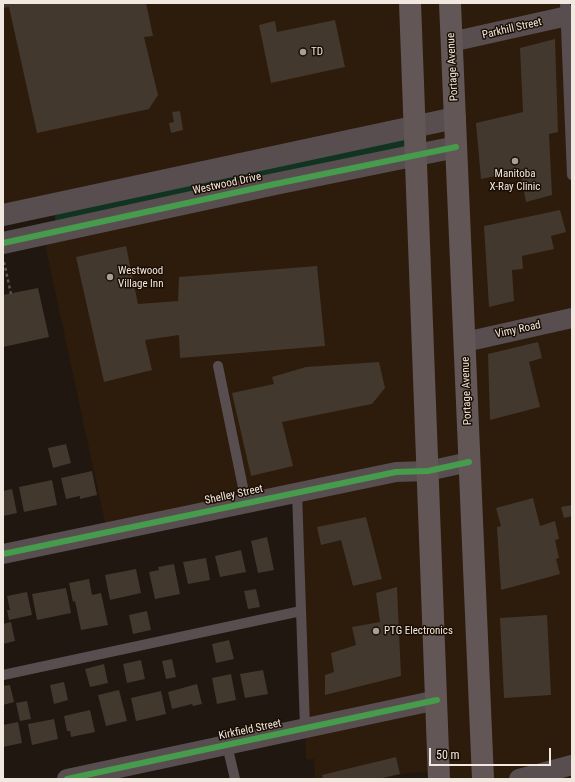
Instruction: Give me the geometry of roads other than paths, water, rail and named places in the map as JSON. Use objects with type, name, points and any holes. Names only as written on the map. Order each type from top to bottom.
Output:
[{"type":"highway","points":[[410,3],[439,779]]},
{"type":"highway","name":"Portage Avenue","points":[[450,3],[483,779]]},
{"type":"street","name":"Parkhill Street","points":[[451,42],[567,11]]},
{"type":"street","name":"Westwood Drive","points":[[3,215],[414,125],[455,118]]},
{"type":"street","name":"Westwood Drive","points":[[3,243],[416,154],[456,147]]},
{"type":"street","name":"Vimy Road","points":[[465,342],[572,318]]},
{"type":"street","name":"Shelley Street","points":[[3,554],[246,502],[396,472],[428,471],[469,462]]},
{"type":"street","name":"Kirkfield Street","points":[[68,779],[437,700]]},
{"type":"street","points":[[519,779],[572,765]]},
{"type":"lane","points":[[567,11],[572,174]]},
{"type":"lane","points":[[218,366],[246,502]]},
{"type":"lane","points":[[297,492],[305,728]]},
{"type":"lane","points":[[3,675],[301,611]]},
{"type":"lane","points":[[227,745],[235,779]]},
{"type":"place","name":"TD","points":[[303,52]]},
{"type":"place","name":"Manitoba X-Ray Clinic","points":[[515,161]]},
{"type":"place","name":"Westwood Village Inn","points":[[110,277]]},
{"type":"place","name":"PTG Electronics","points":[[376,631]]}]
